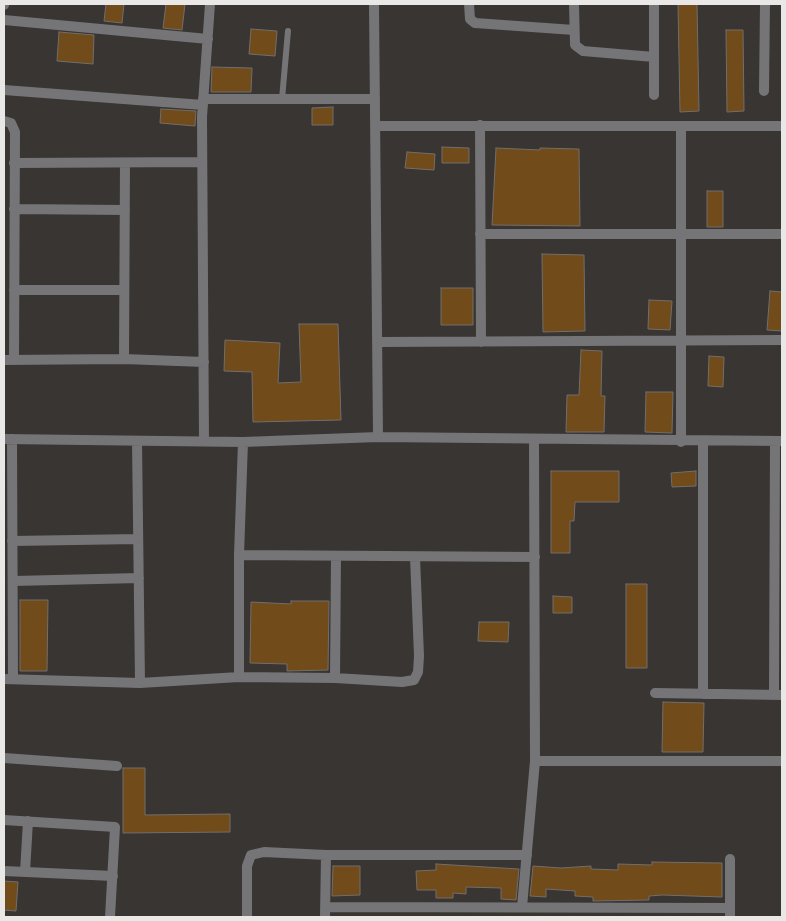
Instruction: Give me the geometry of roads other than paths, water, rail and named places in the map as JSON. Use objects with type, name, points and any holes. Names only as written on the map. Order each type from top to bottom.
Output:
[{"type":"street","points":[[204,441],[201,162],[210,4]]},
{"type":"street","points":[[374,4],[378,437]]},
{"type":"street","points":[[469,4],[470,19],[475,23],[574,30]]},
{"type":"street","points":[[574,4],[575,45],[583,51],[654,57]]},
{"type":"street","points":[[654,4],[654,95]]},
{"type":"street","points":[[764,91],[765,4]]},
{"type":"street","points":[[4,20],[208,39]]},
{"type":"street","points":[[4,90],[203,102],[282,99],[375,99]]},
{"type":"street","points":[[4,122],[11,123],[14,132],[14,290],[9,360],[124,359],[204,362]]},
{"type":"street","points":[[480,125],[481,342]]},
{"type":"street","points":[[376,126],[782,126]]},
{"type":"street","points":[[681,127],[681,442]]},
{"type":"street","points":[[14,164],[201,162]]},
{"type":"street","points":[[124,359],[125,163]]},
{"type":"street","points":[[14,209],[125,210]]},
{"type":"street","points":[[480,234],[782,234]]},
{"type":"street","points":[[14,290],[123,290]]},
{"type":"street","points":[[378,342],[782,340]]},
{"type":"street","points":[[415,557],[419,656],[418,672],[414,680],[402,682],[335,678],[239,677],[140,683],[8,679],[14,581],[8,439],[243,442],[378,437],[681,442],[779,441],[778,695],[655,693]]},
{"type":"street","points":[[522,907],[535,761],[534,439]]},
{"type":"street","points":[[137,441],[140,683]]},
{"type":"street","points":[[239,677],[239,554],[243,442]]},
{"type":"street","points":[[703,442],[703,694]]},
{"type":"street","points":[[12,541],[138,539]]},
{"type":"street","points":[[239,554],[535,557]]},
{"type":"street","points":[[335,678],[336,556]]},
{"type":"street","points":[[14,581],[139,578]]},
{"type":"street","points":[[4,758],[117,766]]},
{"type":"street","points":[[535,761],[782,761]]},
{"type":"street","points":[[4,820],[113,825],[115,829],[110,917]]},
{"type":"street","points":[[25,872],[28,821]]},
{"type":"street","points":[[247,917],[247,866],[251,855],[264,852],[326,855],[526,855]]},
{"type":"street","points":[[326,855],[325,912],[403,912],[522,907],[579,912],[730,912],[730,859]]},
{"type":"street","points":[[4,871],[113,876]]},
{"type":"lane","points":[[282,99],[288,31]]}]
